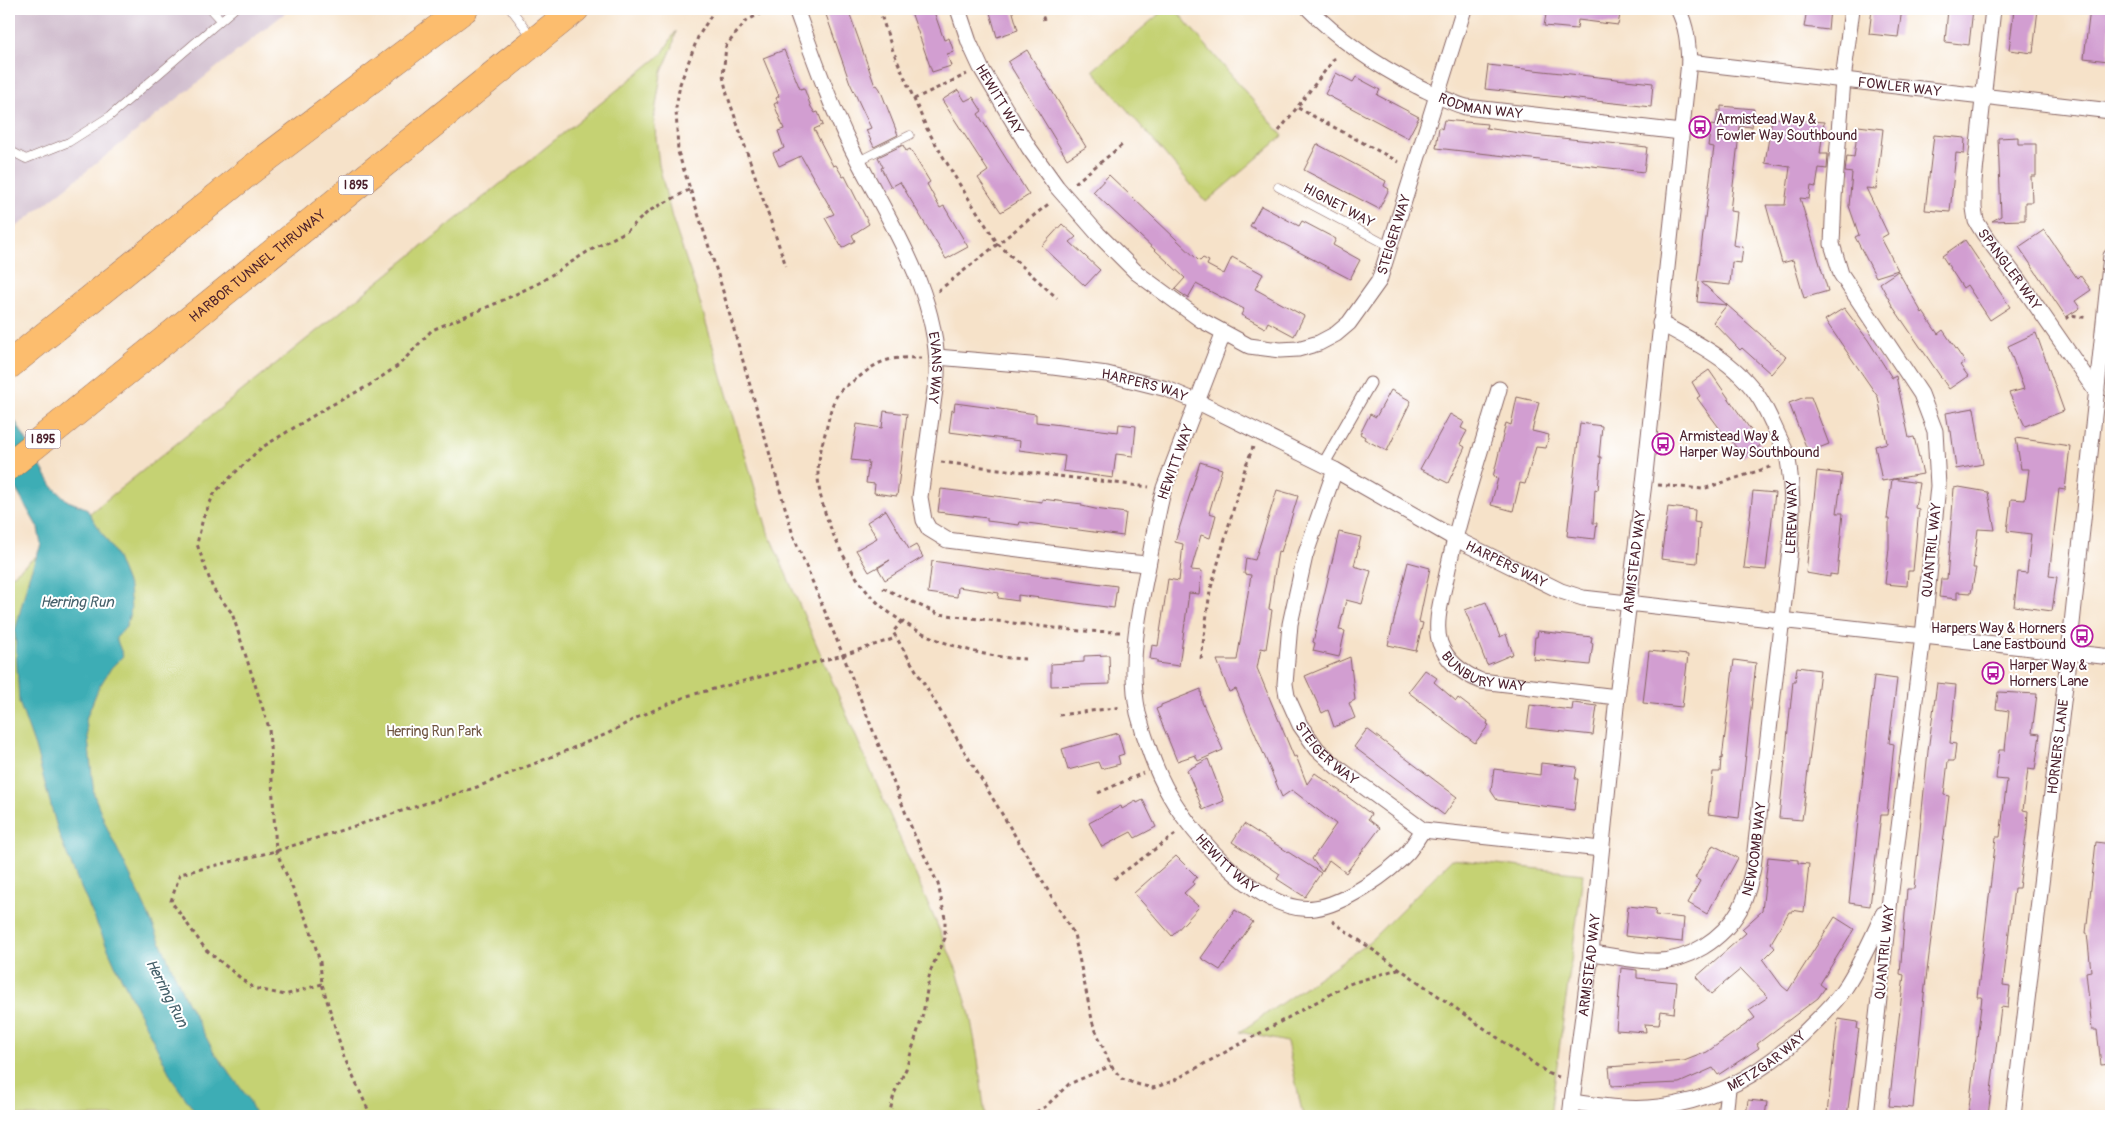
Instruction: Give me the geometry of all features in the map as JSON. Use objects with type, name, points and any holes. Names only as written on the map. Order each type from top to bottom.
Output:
[{"type":"highway","points":[[9,365],[252,169],[464,9]]},
{"type":"highway","name":"HARBOR TUNNEL THRUWAY","points":[[9,466],[575,9]]},
{"type":"street","name":"EVANS WAY","points":[[796,9],[825,91],[858,161],[914,269],[926,301],[937,358],[937,375],[920,497],[924,520],[929,529],[948,540],[1148,564]]},
{"type":"street","name":"HEWITT WAY","points":[[958,9],[969,42],[981,68],[1029,148],[1062,193],[1098,234],[1137,273],[1223,334],[1164,488],[1136,633],[1133,669],[1137,705],[1157,767],[1168,794],[1220,861],[1245,883],[1286,904],[1314,909],[1344,899],[1376,878],[1408,852],[1423,830]]},
{"type":"street","name":"RODMAN WAY","points":[[1308,9],[1327,28],[1353,49],[1383,69],[1436,95],[1466,107],[1681,132]]},
{"type":"street","name":"STEIGER WAY","points":[[1223,334],[1249,346],[1280,350],[1298,349],[1328,339],[1349,323],[1368,298],[1379,281],[1464,9]]},
{"type":"street","points":[[1678,9],[1685,23]]},
{"type":"street","points":[[1685,23],[1693,9]]},
{"type":"street","name":"QUANTRIL WAY","points":[[1852,9],[1843,80],[1832,244],[1841,274],[1921,394],[1935,431],[1938,486],[1866,1116]]},
{"type":"street","name":"SPANGLER WAY","points":[[1993,9],[1974,181],[1976,221],[2097,393]]},
{"type":"street","name":"ARMISTEAD WAY","points":[[1571,1109],[1591,953],[1618,697],[1631,603],[1689,62],[1685,23]]},
{"type":"street","name":"FOWLER WAY","points":[[1689,62],[2111,111]]},
{"type":"street","name":"HORNERS LANE","points":[[2013,1116],[2069,652],[2111,256]]},
{"type":"street","name":"LEREW WAY","points":[[1660,323],[1692,340],[1718,357],[1745,379],[1763,404],[1787,454],[1792,519],[1782,619]]},
{"type":"street","name":"HARPERS WAY","points":[[937,358],[1053,367],[1107,374],[1167,389],[1259,432],[1329,468],[1454,538],[1561,591],[1600,601],[1782,619],[2111,657]]},
{"type":"street","name":"STEIGER WAY","points":[[1370,383],[1329,468],[1297,588],[1287,652],[1285,684],[1287,696],[1300,725],[1317,749],[1337,768],[1423,830],[1601,849]]},
{"type":"street","name":"BUNBURY WAY","points":[[1499,389],[1454,538],[1438,621],[1440,642],[1453,663],[1466,675],[1481,681],[1618,697]]},
{"type":"street","name":"NEWCOMB WAY","points":[[1591,953],[1651,962],[1674,960],[1690,955],[1704,946],[1740,910],[1748,891],[1753,868],[1782,619]]},
{"type":"street","name":"METZGAR WAY","points":[[1571,1109],[1659,1107],[1693,1100],[1728,1089],[1759,1071],[1795,1043],[1828,1009],[1844,989],[1872,940],[1890,899]]},
{"type":"street","points":[[1725,1116],[1728,1089]]},
{"type":"lane","points":[[211,9],[221,20]]},
{"type":"lane","points":[[9,150],[26,159],[69,142],[110,116],[234,9]]},
{"type":"lane","points":[[510,9],[535,41]]},
{"type":"lane","points":[[858,161],[910,135]]},
{"type":"lane","name":"HIGNET WAY","points":[[1278,187],[1389,246]]},
{"type":"path","points":[[715,9],[698,37],[680,84],[676,108],[678,152],[720,281],[793,535],[914,834],[938,884],[945,918],[945,938],[930,972],[922,1014],[906,1069],[894,1094],[889,1116]]},
{"type":"path","points":[[769,9],[746,21],[726,46],[723,76],[727,94],[786,266]]},
{"type":"path","points":[[878,9],[893,51],[927,129],[998,244],[1057,298]]},
{"type":"path","points":[[1040,9],[1044,20]]},
{"type":"path","points":[[1178,12],[1184,9]]},
{"type":"path","points":[[1280,132],[1334,59],[1343,59]]},
{"type":"path","points":[[914,99],[981,68]]},
{"type":"path","points":[[1298,108],[1413,170]]},
{"type":"path","points":[[926,301],[1122,145]]},
{"type":"path","points":[[372,1116],[344,1057],[322,984],[320,962],[310,928],[276,851],[269,728],[232,613],[213,588],[197,544],[203,518],[215,492],[261,448],[326,408],[368,386],[399,364],[432,330],[498,303],[539,283],[586,252],[627,231],[649,211],[689,190]]},
{"type":"path","points":[[2051,327],[2071,315],[2094,318]]},
{"type":"path","points":[[937,358],[889,359],[874,365],[838,393],[832,407],[820,453],[818,475],[821,496],[832,530],[850,566],[870,595],[902,621],[929,635],[981,655],[1025,659]]},
{"type":"path","points":[[1201,659],[1210,591],[1246,465],[1259,432]]},
{"type":"path","points":[[925,460],[1164,488]]},
{"type":"path","points":[[1644,483],[1703,489],[1788,461]]},
{"type":"path","points":[[883,588],[938,614],[1080,631],[1136,633]]},
{"type":"path","points":[[902,621],[893,632],[896,638],[1074,934],[1093,1024],[1111,1066],[1122,1079],[1153,1088],[1173,1081],[1349,984],[1401,968]]},
{"type":"path","points":[[322,984],[285,995],[253,988],[206,950],[171,902],[180,874],[276,851],[477,787],[607,734],[636,718],[687,696],[843,655],[896,638]]},
{"type":"path","points":[[1059,715],[1137,705]]},
{"type":"path","points":[[1098,793],[1157,767]]},
{"type":"path","points":[[1114,879],[1190,824]]},
{"type":"path","points":[[1314,909],[1401,968],[1549,1074],[1574,1081]]},
{"type":"path","points":[[1029,1116],[1045,1107],[1069,1084],[1111,1066]]},
{"type":"shaded area","points":[[9,9],[290,9],[10,232]]},
{"type":"green space","points":[[1165,9],[1175,9],[1283,136],[1206,202],[1093,70]]},
{"type":"green space","name":"Herring Run Park","points":[[676,31],[673,46],[661,74],[654,119],[659,165],[672,218],[696,289],[768,532],[957,971],[970,1015],[985,1116],[9,1116],[9,578],[662,54]]},
{"type":"green space","points":[[1452,859],[1583,874],[1550,1116],[1303,1116],[1287,1042],[1240,1032],[1368,943]]},
{"type":"water","name":"Herring Run","points":[[9,410],[52,486],[68,501],[86,508],[115,553],[129,588],[131,609],[126,627],[116,638],[123,656],[111,668],[98,689],[86,719],[94,795],[108,830],[141,898],[185,998],[214,1052],[248,1098],[256,1116],[198,1116],[174,1082],[116,967],[59,835],[35,747],[19,702],[15,632],[29,576],[41,545],[38,528],[9,477]]},
{"type":"building","points":[[824,9],[848,9],[875,86],[877,85],[880,89],[898,135],[874,147],[866,130],[871,128],[850,83]]},
{"type":"building","points":[[910,9],[933,9],[944,40],[949,38],[954,52],[947,54],[951,66],[932,72]]},
{"type":"building","points":[[989,9],[1012,9],[1018,30],[997,37]]},
{"type":"building","points":[[1547,9],[1621,9],[1618,25],[1578,20],[1577,29],[1544,26]]},
{"type":"building","points":[[1807,9],[1830,9],[1828,30],[1804,27]]},
{"type":"building","points":[[1872,9],[1902,9],[1898,37],[1869,34]]},
{"type":"building","points":[[1948,9],[1973,9],[1969,45],[1945,42]]},
{"type":"building","points":[[2014,9],[2038,9],[2033,53],[2009,50]]},
{"type":"building","points":[[2090,9],[2111,9],[2108,61],[2084,58]]},
{"type":"building","points":[[784,50],[800,89],[804,88],[811,107],[815,113],[818,112],[823,125],[814,129],[833,166],[836,165],[843,177],[845,176],[869,224],[852,235],[855,241],[842,248],[825,218],[834,214],[801,156],[779,166],[773,153],[784,148],[778,131],[784,129],[774,104],[778,102],[776,98],[779,96],[763,58]]},
{"type":"building","points":[[1027,50],[1086,147],[1067,159],[1008,62]]},
{"type":"building","points":[[1488,65],[1653,83],[1651,107],[1485,89]]},
{"type":"building","points":[[1336,73],[1353,82],[1356,77],[1380,90],[1377,95],[1419,117],[1408,138],[1325,94]]},
{"type":"building","points":[[958,90],[965,101],[973,97],[982,111],[978,114],[1029,195],[1001,212],[978,178],[988,171],[942,100]]},
{"type":"building","points":[[1721,106],[1754,109],[1752,127],[1740,126],[1730,211],[1737,212],[1733,245],[1743,247],[1741,263],[1732,262],[1730,285],[1701,282],[1727,305],[1697,302],[1699,282],[1697,281],[1714,147],[1708,146],[1711,125],[1716,126],[1718,110],[1721,111]]},
{"type":"building","points":[[1772,118],[1824,122],[1820,154],[1828,154],[1827,169],[1819,168],[1816,187],[1811,186],[1809,199],[1800,198],[1828,291],[1804,298],[1793,260],[1782,263],[1766,205],[1785,205],[1790,167],[1765,163]]},
{"type":"building","points":[[1444,120],[1487,124],[1486,128],[1533,135],[1647,147],[1644,172],[1436,148],[1439,127],[1442,129]]},
{"type":"building","points":[[1858,126],[1883,129],[1876,189],[1866,188],[1888,234],[1881,238],[1898,270],[1876,277],[1855,237],[1859,235],[1849,206],[1852,173],[1845,172],[1847,156],[1854,157]]},
{"type":"building","points":[[1934,135],[1965,138],[1964,154],[1956,153],[1950,212],[1925,210]]},
{"type":"building","points":[[2018,137],[2018,144],[2036,144],[2036,176],[2031,176],[2032,202],[2025,202],[2025,220],[1992,221],[2001,216],[1998,138]]},
{"type":"building","points":[[1317,144],[1386,181],[1384,186],[1389,189],[1379,209],[1304,170]]},
{"type":"building","points":[[903,145],[906,151],[910,149],[930,182],[927,184],[940,208],[944,206],[968,247],[946,259],[900,182],[891,187],[881,168],[883,167],[878,157]]},
{"type":"building","points":[[1109,175],[1198,260],[1200,261],[1203,258],[1209,261],[1207,265],[1224,274],[1232,257],[1263,274],[1255,289],[1304,316],[1294,336],[1268,322],[1265,328],[1241,315],[1244,309],[1196,284],[1188,298],[1175,289],[1185,278],[1093,192]]},
{"type":"building","points":[[1261,206],[1299,226],[1302,221],[1336,239],[1333,245],[1360,260],[1350,279],[1250,226]]},
{"type":"building","points":[[1062,224],[1076,237],[1070,242],[1100,270],[1085,286],[1042,246]]},
{"type":"building","points":[[2044,230],[2077,278],[2080,275],[2091,290],[2075,301],[2080,308],[2066,317],[2019,247]]},
{"type":"building","points":[[1965,240],[2010,307],[1990,320],[1967,285],[1963,288],[1942,256]]},
{"type":"building","points":[[1898,271],[1922,313],[1938,334],[1943,330],[1965,362],[1960,365],[1968,376],[1949,389],[1893,307],[1880,283]]},
{"type":"building","points":[[1727,305],[1786,357],[1771,374],[1742,348],[1740,350],[1713,322]]},
{"type":"building","points":[[1844,308],[1868,340],[1892,378],[1896,376],[1909,438],[1914,437],[1923,474],[1882,481],[1875,446],[1887,443],[1878,397],[1825,320]]},
{"type":"building","points":[[2036,333],[2064,411],[2025,426],[2009,393],[2024,389],[2008,346]]},
{"type":"building","points":[[1709,370],[1761,445],[1743,457],[1697,398],[1700,396],[1692,382]]},
{"type":"building","points":[[1391,390],[1411,401],[1387,451],[1364,439],[1365,437],[1360,434],[1370,414],[1376,417]]},
{"type":"building","points":[[1517,397],[1539,402],[1532,431],[1549,435],[1546,448],[1536,447],[1525,484],[1520,483],[1513,511],[1491,505],[1498,478],[1493,477],[1506,423],[1511,425]]},
{"type":"building","points":[[1805,397],[1811,397],[1829,444],[1808,452],[1789,403]]},
{"type":"building","points":[[955,403],[1036,414],[1036,422],[1118,432],[1119,424],[1136,426],[1133,456],[1116,454],[1113,478],[1063,471],[1065,456],[1019,450],[1020,441],[949,432],[952,410],[954,411]]},
{"type":"building","points":[[1974,408],[1983,464],[1956,469],[1951,431],[1949,431],[1946,413]]},
{"type":"building","points":[[884,411],[907,414],[897,496],[874,493],[875,484],[866,483],[869,462],[851,460],[857,424],[882,428]]},
{"type":"building","points":[[1450,414],[1464,422],[1461,428],[1467,431],[1460,444],[1465,447],[1448,483],[1420,469]]},
{"type":"building","points":[[1580,423],[1602,426],[1598,490],[1595,489],[1593,523],[1597,523],[1595,539],[1567,536]]},
{"type":"building","points":[[2016,438],[2070,446],[2065,490],[2059,489],[2049,576],[2057,577],[2052,611],[2014,606],[2018,572],[2027,573],[2031,534],[2007,531],[2011,499],[2025,500],[2029,469],[2021,469]]},
{"type":"building","points":[[1200,462],[1222,469],[1209,513],[1216,515],[1210,538],[1201,535],[1191,570],[1202,571],[1199,594],[1189,593],[1179,666],[1157,663],[1157,660],[1150,659],[1152,645],[1158,646],[1168,579],[1179,581],[1183,544],[1175,542]]},
{"type":"building","points":[[1817,471],[1842,474],[1837,513],[1843,513],[1837,575],[1830,574],[1830,577],[1806,573]]},
{"type":"building","points":[[1892,479],[1919,483],[1915,508],[1919,509],[1913,571],[1908,571],[1907,586],[1885,584],[1889,548],[1889,519],[1887,519]]},
{"type":"building","points":[[1959,487],[1988,492],[1995,530],[1978,529],[1973,568],[1976,568],[1971,593],[1957,592],[1957,599],[1939,597],[1941,579],[1947,579],[1954,488]]},
{"type":"building","points":[[941,489],[1042,502],[1042,499],[1082,504],[1082,506],[1095,509],[1126,513],[1123,536],[1020,522],[1019,525],[987,521],[987,518],[938,512]]},
{"type":"building","points":[[1277,490],[1298,496],[1281,552],[1278,551],[1269,609],[1272,610],[1266,649],[1261,648],[1257,668],[1307,784],[1315,773],[1371,814],[1368,819],[1380,828],[1346,873],[1329,860],[1322,872],[1312,859],[1336,824],[1292,790],[1282,797],[1236,689],[1229,692],[1217,660],[1237,660],[1251,575],[1244,574],[1246,558],[1255,560]]},
{"type":"building","points":[[1753,491],[1775,493],[1766,570],[1744,568]]},
{"type":"building","points":[[1668,507],[1695,510],[1694,522],[1700,523],[1697,563],[1661,559]]},
{"type":"building","points":[[886,510],[909,549],[916,545],[923,557],[885,580],[878,568],[890,560],[869,572],[856,550],[877,538],[867,522]]},
{"type":"building","points":[[1339,532],[1361,537],[1354,566],[1371,571],[1362,604],[1346,600],[1339,630],[1345,631],[1339,657],[1313,651],[1315,643],[1313,642]]},
{"type":"building","points":[[932,561],[1117,586],[1114,608],[1018,595],[1018,601],[998,598],[999,593],[958,587],[957,597],[928,593]]},
{"type":"building","points":[[1408,562],[1430,568],[1419,622],[1423,623],[1416,651],[1388,645]]},
{"type":"building","points":[[1486,602],[1500,637],[1506,634],[1513,654],[1487,665],[1465,610]]},
{"type":"building","points":[[1538,631],[1592,637],[1590,665],[1533,659],[1535,637],[1537,637]]},
{"type":"building","points":[[1649,651],[1688,655],[1682,707],[1643,703]]},
{"type":"building","points":[[1109,655],[1110,684],[1051,686],[1051,664],[1084,662],[1084,656]]},
{"type":"building","points":[[1350,657],[1355,700],[1349,703],[1355,718],[1334,727],[1328,710],[1322,713],[1305,676]]},
{"type":"building","points":[[1734,660],[1756,663],[1739,818],[1708,814],[1713,772],[1720,772]]},
{"type":"building","points":[[1797,667],[1820,670],[1802,820],[1779,818],[1793,681],[1795,681]]},
{"type":"building","points":[[1425,670],[1437,678],[1434,682],[1456,701],[1458,698],[1488,721],[1487,724],[1489,725],[1475,743],[1408,692]]},
{"type":"building","points":[[1874,676],[1897,679],[1889,743],[1894,744],[1887,815],[1881,815],[1870,906],[1849,903]]},
{"type":"building","points":[[1937,683],[1956,685],[1950,743],[1956,744],[1954,761],[1948,761],[1944,795],[1949,796],[1924,995],[1913,1108],[1889,1106],[1904,975],[1900,974],[1907,889],[1914,889]]},
{"type":"building","points":[[1201,689],[1202,702],[1223,750],[1198,761],[1195,755],[1177,761],[1156,709],[1161,707],[1161,705]]},
{"type":"building","points":[[1998,692],[2037,694],[2032,733],[2040,734],[2035,770],[2028,769],[2023,810],[2028,811],[2027,828],[2019,888],[2014,888],[2003,985],[2010,986],[2008,1008],[2001,1007],[1988,1116],[1968,1116],[1982,997],[1977,997],[1996,837],[2000,837],[2007,780],[1996,779],[1999,750],[2005,750],[2009,711],[1996,709]]},
{"type":"building","points":[[1573,703],[1597,706],[1593,735],[1527,728],[1530,705],[1572,710]]},
{"type":"building","points":[[1367,729],[1457,797],[1444,815],[1354,747]]},
{"type":"building","points":[[1118,733],[1124,754],[1118,756],[1120,764],[1101,769],[1098,762],[1068,770],[1062,749]]},
{"type":"building","points":[[1208,759],[1224,801],[1203,810],[1187,770]]},
{"type":"building","points":[[1541,763],[1577,767],[1575,779],[1578,779],[1574,810],[1497,800],[1491,791],[1494,769],[1540,775]]},
{"type":"building","points":[[1143,800],[1156,827],[1135,838],[1131,832],[1102,847],[1089,823],[1121,806],[1122,809],[1136,801],[1137,803]]},
{"type":"building","points":[[1244,824],[1321,873],[1305,897],[1277,879],[1280,874],[1232,842]]},
{"type":"building","points":[[2096,842],[2111,844],[2111,1064],[2101,1065],[2097,1030],[2092,1030],[2086,972],[2091,971],[2086,933]]},
{"type":"building","points":[[1713,845],[1738,858],[1707,914],[1688,903],[1700,881],[1695,878]]},
{"type":"building","points":[[1176,856],[1197,877],[1193,882],[1194,884],[1184,893],[1199,907],[1172,936],[1134,893]]},
{"type":"building","points":[[1768,857],[1798,860],[1798,863],[1809,864],[1804,912],[1792,910],[1792,912],[1789,912],[1771,943],[1775,948],[1763,960],[1782,986],[1788,991],[1835,917],[1854,929],[1820,984],[1825,988],[1818,998],[1757,1044],[1759,1048],[1718,1075],[1713,1068],[1679,1083],[1611,1086],[1609,1067],[1684,1061],[1707,1052],[1755,1018],[1749,1010],[1768,997],[1741,969],[1711,994],[1696,977],[1746,933],[1742,929],[1762,911]]},
{"type":"building","points":[[1628,906],[1656,909],[1655,915],[1684,918],[1682,942],[1625,936]]},
{"type":"building","points":[[1235,910],[1253,922],[1220,970],[1201,958]]},
{"type":"building","points":[[1621,968],[1637,970],[1637,978],[1677,982],[1674,1013],[1661,1011],[1659,1025],[1645,1024],[1646,1032],[1616,1030]]},
{"type":"building","points":[[1838,1019],[1858,1022],[1857,1029],[1859,1029],[1847,1116],[1827,1113]]},
{"type":"building","points":[[1748,1100],[1767,1102],[1765,1116],[1746,1116]]},
{"type":"place","name":"Armistead Way & Fowler Way Southbound","points":[[1700,127]]},
{"type":"place","name":"Armistead Way & Harper Way Southbound","points":[[1663,444]]},
{"type":"place","name":"Harpers Way & Horners Lane Eastbound","points":[[2082,636]]},
{"type":"place","name":"Harper Way & Horners Lane","points":[[1993,673]]}]
